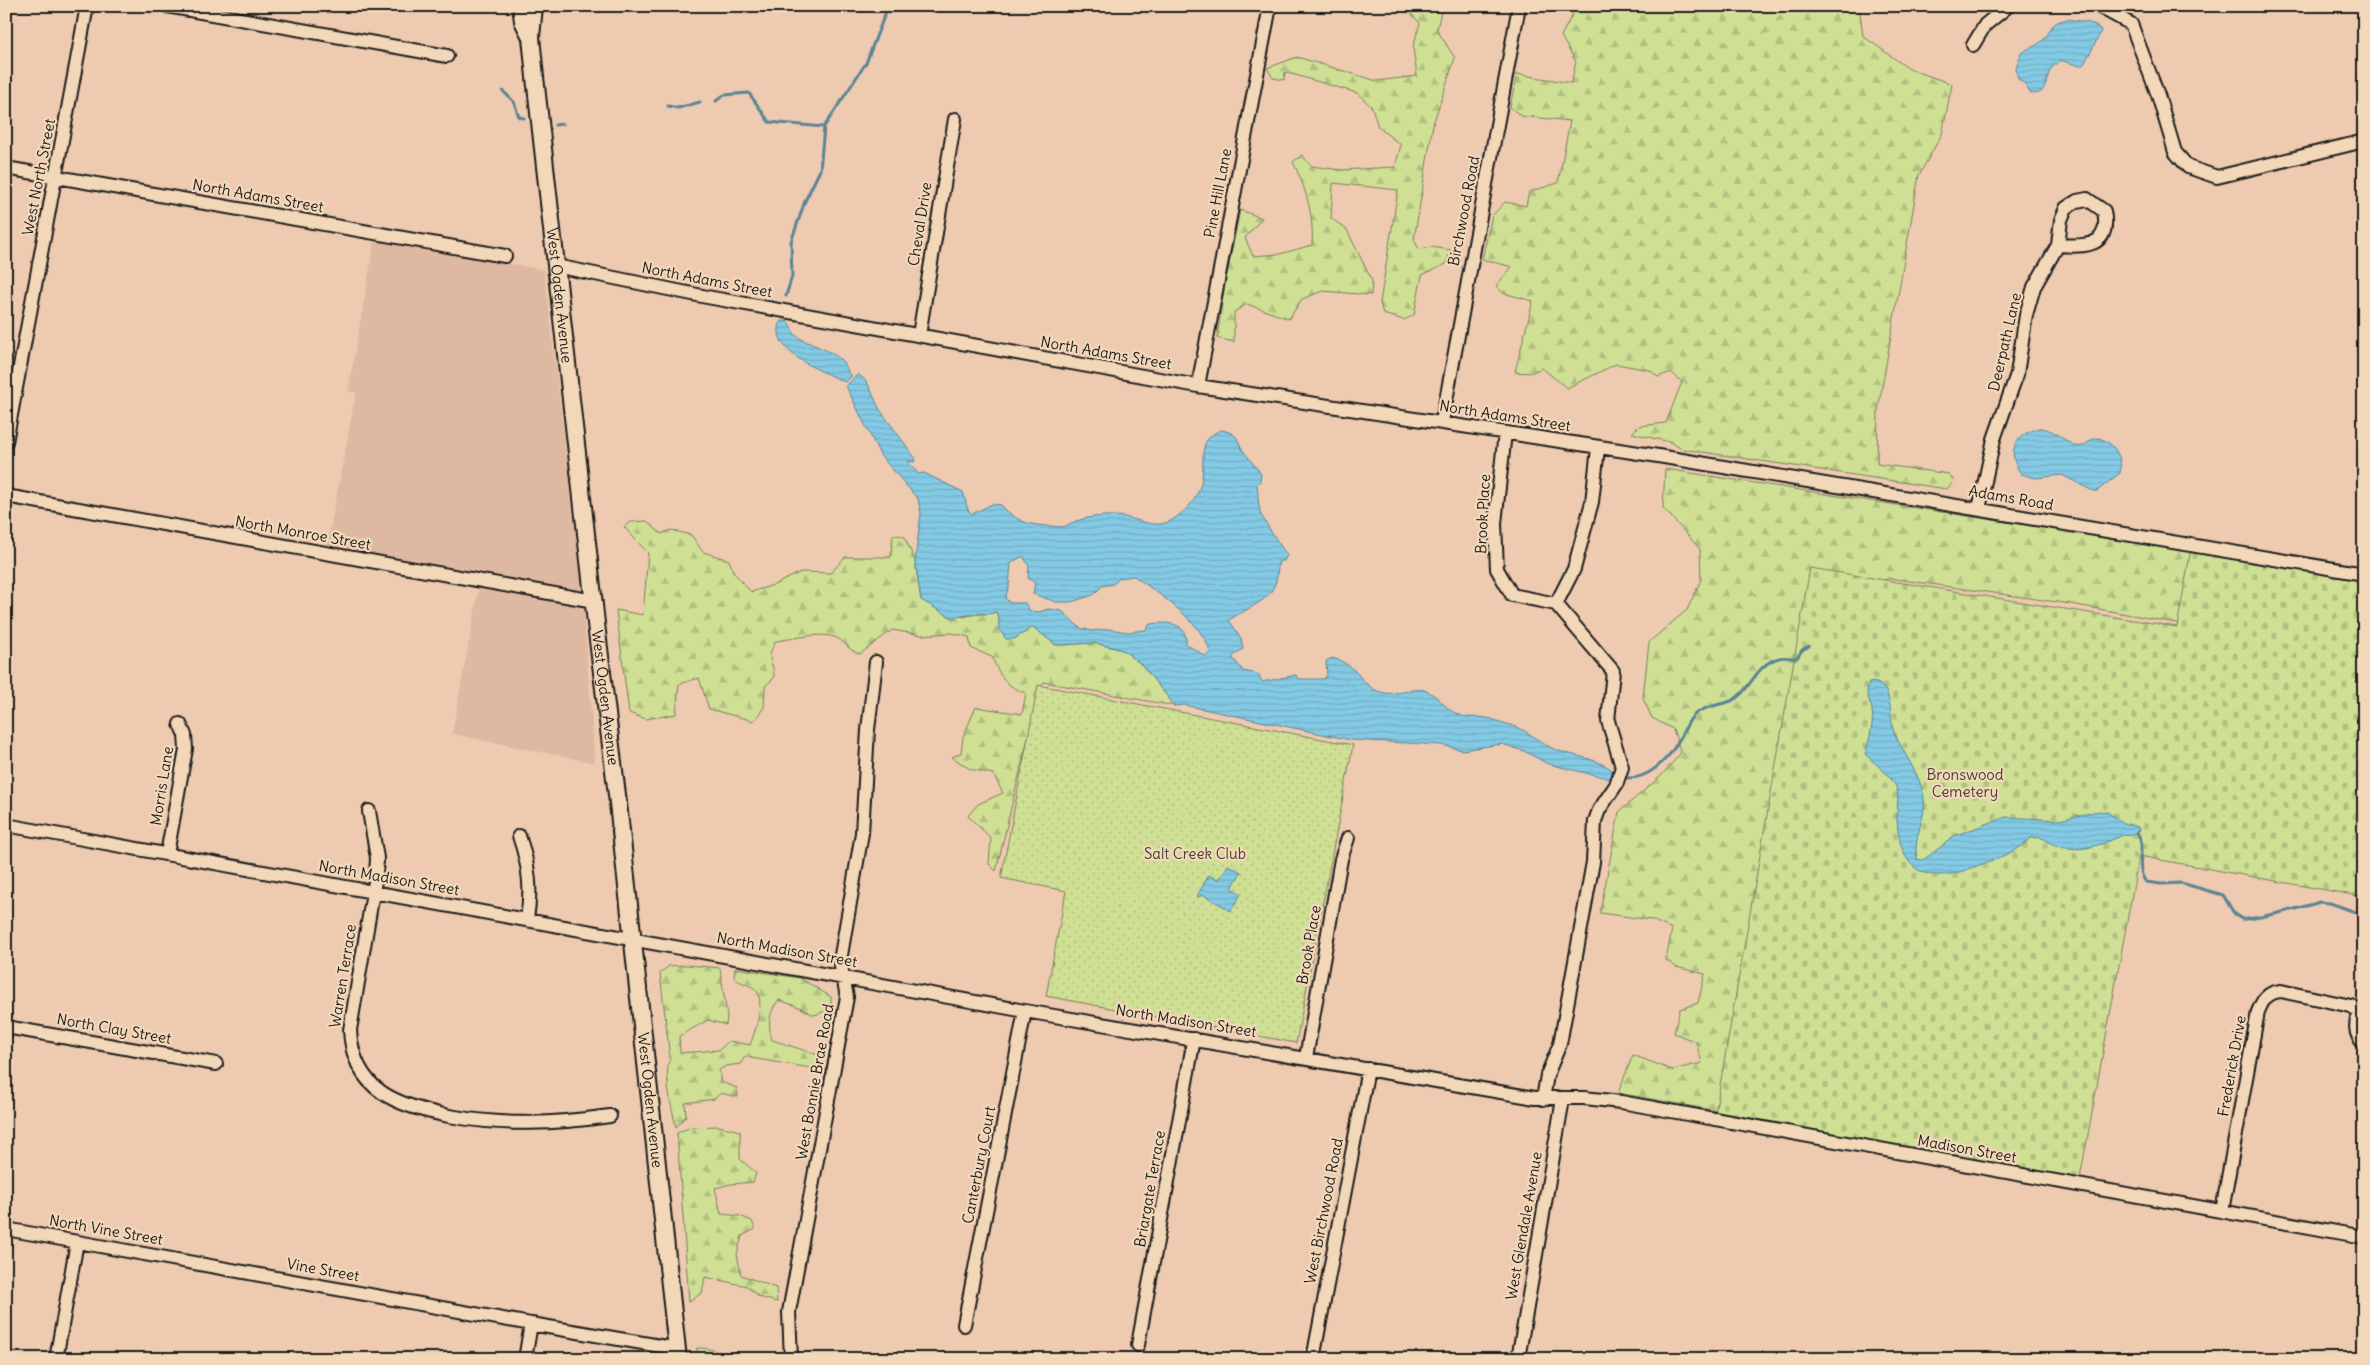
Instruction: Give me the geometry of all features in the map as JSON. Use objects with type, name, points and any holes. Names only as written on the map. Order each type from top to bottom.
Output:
[{"type":"main road","name":"West Ogden Avenue","points":[[521,6],[523,21],[531,37]]},
{"type":"main road","name":"West Ogden Avenue","points":[[534,6],[531,37],[678,1354]]},
{"type":"street","name":"West North Street","points":[[6,442],[87,6]]},
{"type":"street","points":[[167,6],[447,56]]},
{"type":"street","name":"Pine Hill Lane","points":[[1198,386],[1270,6]]},
{"type":"street","name":"Birchwood Road","points":[[1442,422],[1519,6]]},
{"type":"street","points":[[1974,45],[1985,25],[2008,6]]},
{"type":"street","points":[[2098,6],[2131,24],[2158,95],[2175,152],[2188,167],[2217,177],[2364,141]]},
{"type":"street","name":"Cheval Drive","points":[[919,336],[955,119]]},
{"type":"street","name":"North Adams Street","points":[[6,168],[505,256]]},
{"type":"street","name":"Deerpath Lane","points":[[1978,509],[1994,439],[2017,374],[2026,315],[2034,287],[2058,245]]},
{"type":"street","name":"North Adams Street","points":[[556,266],[919,336],[1198,386],[1442,422],[1598,448],[1652,454]]},
{"type":"street","name":"Brook Place","points":[[1505,433],[1495,523],[1497,569],[1512,595],[1556,604]]},
{"type":"street","points":[[1543,1099],[1547,1075],[1560,1044],[1593,862],[1595,821],[1599,810],[1616,785],[1622,767],[1608,721],[1613,671],[1556,604],[1574,569],[1592,502],[1598,448]]},
{"type":"street","name":"Adams Road","points":[[1652,454],[2364,574]]},
{"type":"street","name":"North Monroe Street","points":[[6,496],[594,601]]},
{"type":"street","name":"West Bonnie Brae Road","points":[[792,1359],[789,1312],[847,997],[840,961],[862,833],[869,721],[876,662]]},
{"type":"street","name":"Morris Lane","points":[[167,854],[186,750],[185,735],[180,724]]},
{"type":"street","name":"Warren Terrace","points":[[369,811],[377,858],[374,891],[350,1030],[350,1042],[356,1061],[374,1087],[402,1105],[470,1120],[534,1124],[558,1123],[610,1116]]},
{"type":"street","name":"North Madison Street","points":[[6,825],[374,891],[632,940],[842,976],[1024,1011],[1543,1099],[1563,1098]]},
{"type":"street","points":[[519,836],[528,862],[530,885],[526,919]]},
{"type":"street","name":"Brook Place","points":[[1306,1058],[1341,859],[1348,838]]},
{"type":"street","name":"Frederick Drive","points":[[2222,1211],[2258,1012],[2264,998],[2281,991],[2351,1006],[2362,1012],[2357,1019],[2356,1031],[2364,1043]]},
{"type":"street","name":"Canterbury Court","points":[[964,1325],[1024,1011]]},
{"type":"street","name":"North Clay Street","points":[[6,1027],[216,1064]]},
{"type":"street","name":"Briargate Terrace","points":[[1138,1345],[1194,1039]]},
{"type":"street","name":"West Birchwood Road","points":[[1313,1359],[1368,1069]]},
{"type":"street","name":"Madison Street","points":[[1563,1098],[1621,1102],[2364,1237]]},
{"type":"street","name":"West Glendale Avenue","points":[[1518,1359],[1563,1098]]},
{"type":"street","name":"North Vine Street","points":[[6,1229],[200,1264]]},
{"type":"street","points":[[56,1359],[77,1242]]},
{"type":"street","name":"Vine Street","points":[[200,1264],[531,1324]]},
{"type":"street","points":[[525,1359],[531,1324],[678,1354]]},
{"type":"shaded area","points":[[375,239],[544,270],[583,592],[327,545],[356,393],[348,391]]},
{"type":"shaded area","points":[[480,583],[583,603],[595,763],[452,734]]},
{"type":"green space","points":[[1404,6],[1442,6],[1437,30],[1455,58],[1433,124],[1414,240],[1419,249],[1431,247],[1451,250],[1446,264],[1422,275],[1414,315],[1404,320],[1383,314],[1380,303],[1398,190],[1333,183],[1331,218],[1347,230],[1372,281],[1371,295],[1323,291],[1302,299],[1289,319],[1247,304],[1234,312],[1234,342],[1217,338],[1225,284],[1240,210],[1262,218],[1245,238],[1253,256],[1280,254],[1312,245],[1312,223],[1308,202],[1293,162],[1302,155],[1311,166],[1341,170],[1395,167],[1401,145],[1378,127],[1372,107],[1357,93],[1285,72],[1284,80],[1273,78],[1267,68],[1297,57],[1377,81],[1417,76],[1413,47],[1420,23]]},
{"type":"green space","points":[[1577,6],[1859,6],[1863,36],[1909,69],[1952,84],[1942,134],[1919,175],[1878,410],[1877,464],[1949,474],[1954,481],[1947,489],[1682,449],[1670,442],[1632,433],[1639,426],[1666,423],[1682,382],[1671,372],[1658,377],[1650,370],[1616,364],[1567,388],[1542,368],[1530,373],[1515,372],[1533,301],[1503,293],[1496,286],[1512,267],[1482,259],[1492,216],[1505,202],[1526,206],[1529,192],[1558,183],[1570,121],[1521,116],[1510,107],[1517,74],[1571,83],[1576,62],[1561,36]]},
{"type":"green space","points":[[1665,469],[2192,551],[2182,624],[2071,604],[1888,578],[1846,601],[1718,1111],[1618,1093],[1633,1055],[1672,1070],[1702,1063],[1696,1042],[1674,1033],[1680,1009],[1698,1003],[1705,974],[1676,967],[1666,960],[1672,929],[1652,920],[1600,913],[1619,812],[1660,777],[1681,753],[1673,729],[1652,718],[1643,698],[1649,642],[1687,610],[1701,580],[1700,549],[1663,508]]},
{"type":"green space","points":[[647,521],[661,534],[671,530],[691,535],[703,552],[729,560],[734,573],[751,592],[774,585],[801,572],[831,573],[845,557],[891,557],[893,535],[904,536],[915,561],[921,600],[964,617],[996,612],[999,617],[999,629],[1014,639],[1033,627],[1056,645],[1095,643],[1123,650],[1142,665],[1175,706],[1044,682],[1040,688],[996,871],[989,864],[991,838],[968,816],[978,804],[1003,793],[993,774],[970,769],[952,757],[961,753],[963,737],[976,707],[1022,714],[1026,693],[1014,688],[1005,680],[992,657],[971,648],[969,637],[952,633],[921,635],[892,630],[860,654],[831,636],[815,635],[776,641],[770,656],[774,678],[765,686],[764,707],[754,721],[709,709],[699,678],[679,684],[676,714],[646,719],[629,713],[616,610],[643,615],[648,553],[624,527],[631,522]]},
{"type":"green space","name":"Bronswood Cemetery","points":[[2191,549],[2364,579],[2364,897],[2139,856],[2080,1178],[1715,1114],[1810,568],[2177,627]]},
{"type":"green space","name":"Salt Creek Club","points":[[1038,685],[1353,745],[1296,1043],[1046,996],[1066,891],[1001,878]]},
{"type":"green space","points":[[687,965],[720,968],[727,1016],[726,1025],[708,1020],[679,1036],[680,1053],[719,1050],[729,1041],[750,1045],[759,1015],[760,999],[754,988],[734,977],[735,968],[800,978],[831,997],[831,1009],[814,1015],[779,1000],[770,1019],[772,1040],[819,1055],[817,1069],[745,1057],[740,1064],[726,1066],[719,1070],[721,1082],[737,1088],[738,1097],[721,1093],[714,1099],[685,1103],[686,1116],[676,1127],[670,1102],[667,1074],[670,1058],[660,973],[669,966]]},
{"type":"green space","points":[[719,1126],[740,1131],[740,1159],[756,1173],[753,1182],[715,1188],[721,1214],[740,1216],[752,1221],[755,1229],[742,1236],[737,1254],[741,1275],[776,1288],[777,1302],[759,1297],[747,1286],[705,1277],[702,1293],[689,1301],[677,1133],[691,1127]]},
{"type":"green space","points":[[697,1348],[718,1352],[727,1359],[698,1359]]},
{"type":"water","points":[[2068,19],[2089,23],[2101,30],[2096,41],[2084,64],[2080,66],[2060,60],[2051,69],[2043,90],[2036,94],[2030,93],[2025,84],[2018,79],[2016,69],[2021,53],[2040,43],[2054,25]]},
{"type":"water","points":[[781,321],[787,321],[795,334],[804,341],[835,355],[846,366],[848,373],[852,376],[845,382],[800,359],[782,342],[779,332]]},
{"type":"water","points":[[858,374],[867,382],[880,410],[916,459],[914,462],[908,461],[918,474],[924,473],[963,492],[968,510],[972,514],[992,504],[1001,505],[1022,521],[1037,525],[1064,527],[1092,517],[1109,516],[1124,517],[1150,524],[1169,522],[1185,510],[1199,490],[1205,443],[1214,433],[1222,430],[1232,433],[1261,474],[1260,481],[1257,484],[1260,512],[1287,555],[1284,561],[1279,561],[1276,581],[1269,594],[1229,620],[1241,638],[1243,649],[1232,657],[1243,671],[1258,674],[1262,682],[1296,675],[1299,679],[1324,679],[1327,675],[1326,661],[1332,658],[1349,666],[1373,689],[1386,693],[1424,690],[1434,695],[1448,708],[1461,716],[1487,718],[1516,727],[1554,749],[1599,762],[1614,771],[1611,779],[1548,764],[1524,751],[1502,744],[1462,750],[1442,745],[1351,740],[1184,705],[1175,706],[1142,665],[1123,650],[1095,643],[1056,645],[1033,627],[1014,639],[1006,639],[999,629],[999,618],[996,612],[952,618],[921,600],[915,561],[921,513],[918,499],[880,455],[846,386]],"holes":[[[1023,556],[1029,566],[1028,578],[1035,583],[1033,594],[1056,602],[1071,602],[1093,595],[1102,586],[1113,584],[1120,578],[1134,576],[1167,600],[1190,620],[1206,642],[1210,653],[1205,656],[1186,644],[1186,636],[1180,627],[1169,623],[1150,624],[1146,630],[1127,632],[1109,629],[1092,631],[1080,628],[1062,611],[1048,609],[1039,612],[1030,611],[1025,603],[1010,603],[1005,598],[1009,586],[1011,563]]]},
{"type":"water","points":[[2039,428],[2052,431],[2077,446],[2085,445],[2095,438],[2106,441],[2118,455],[2121,467],[2120,473],[2097,491],[2093,491],[2062,475],[2036,478],[2021,474],[2014,459],[2015,445],[2024,435]]},
{"type":"water","points":[[1873,682],[1885,689],[1888,695],[1894,732],[1916,773],[1924,798],[1923,813],[1916,843],[1917,859],[1922,860],[1926,858],[1956,835],[2006,817],[2059,820],[2098,811],[2107,812],[2124,823],[2138,827],[2139,830],[2133,834],[2124,835],[2098,845],[2075,849],[2058,846],[2042,838],[2035,837],[2030,838],[2014,851],[1960,872],[1932,875],[1920,871],[1911,864],[1904,854],[1900,840],[1897,821],[1898,796],[1896,787],[1886,774],[1865,754],[1870,738],[1872,721],[1872,710],[1867,690],[1869,683]]},
{"type":"water","points":[[1228,865],[1241,872],[1232,888],[1241,894],[1231,911],[1202,894],[1200,897],[1197,896],[1209,875],[1219,880]]},
{"type":"waterway","points":[[786,296],[792,276],[791,242],[805,201],[820,170],[824,127],[866,63],[888,6]]},
{"type":"waterway","points":[[503,91],[514,102],[519,117],[524,118]]},
{"type":"waterway","points":[[716,101],[724,95],[749,93],[769,122],[824,127]]},
{"type":"waterway","points":[[668,106],[678,108],[700,102]]},
{"type":"waterway","points":[[555,125],[563,124]]},
{"type":"waterway","points":[[1622,777],[1640,776],[1656,768],[1675,747],[1695,714],[1708,707],[1731,701],[1738,697],[1764,666],[1781,657],[1797,658],[1802,650],[1809,646]]},
{"type":"waterway","points":[[2137,832],[2141,844],[2141,870],[2146,882],[2161,884],[2181,883],[2223,895],[2233,912],[2242,919],[2267,916],[2319,902],[2330,903],[2364,915]]}]
